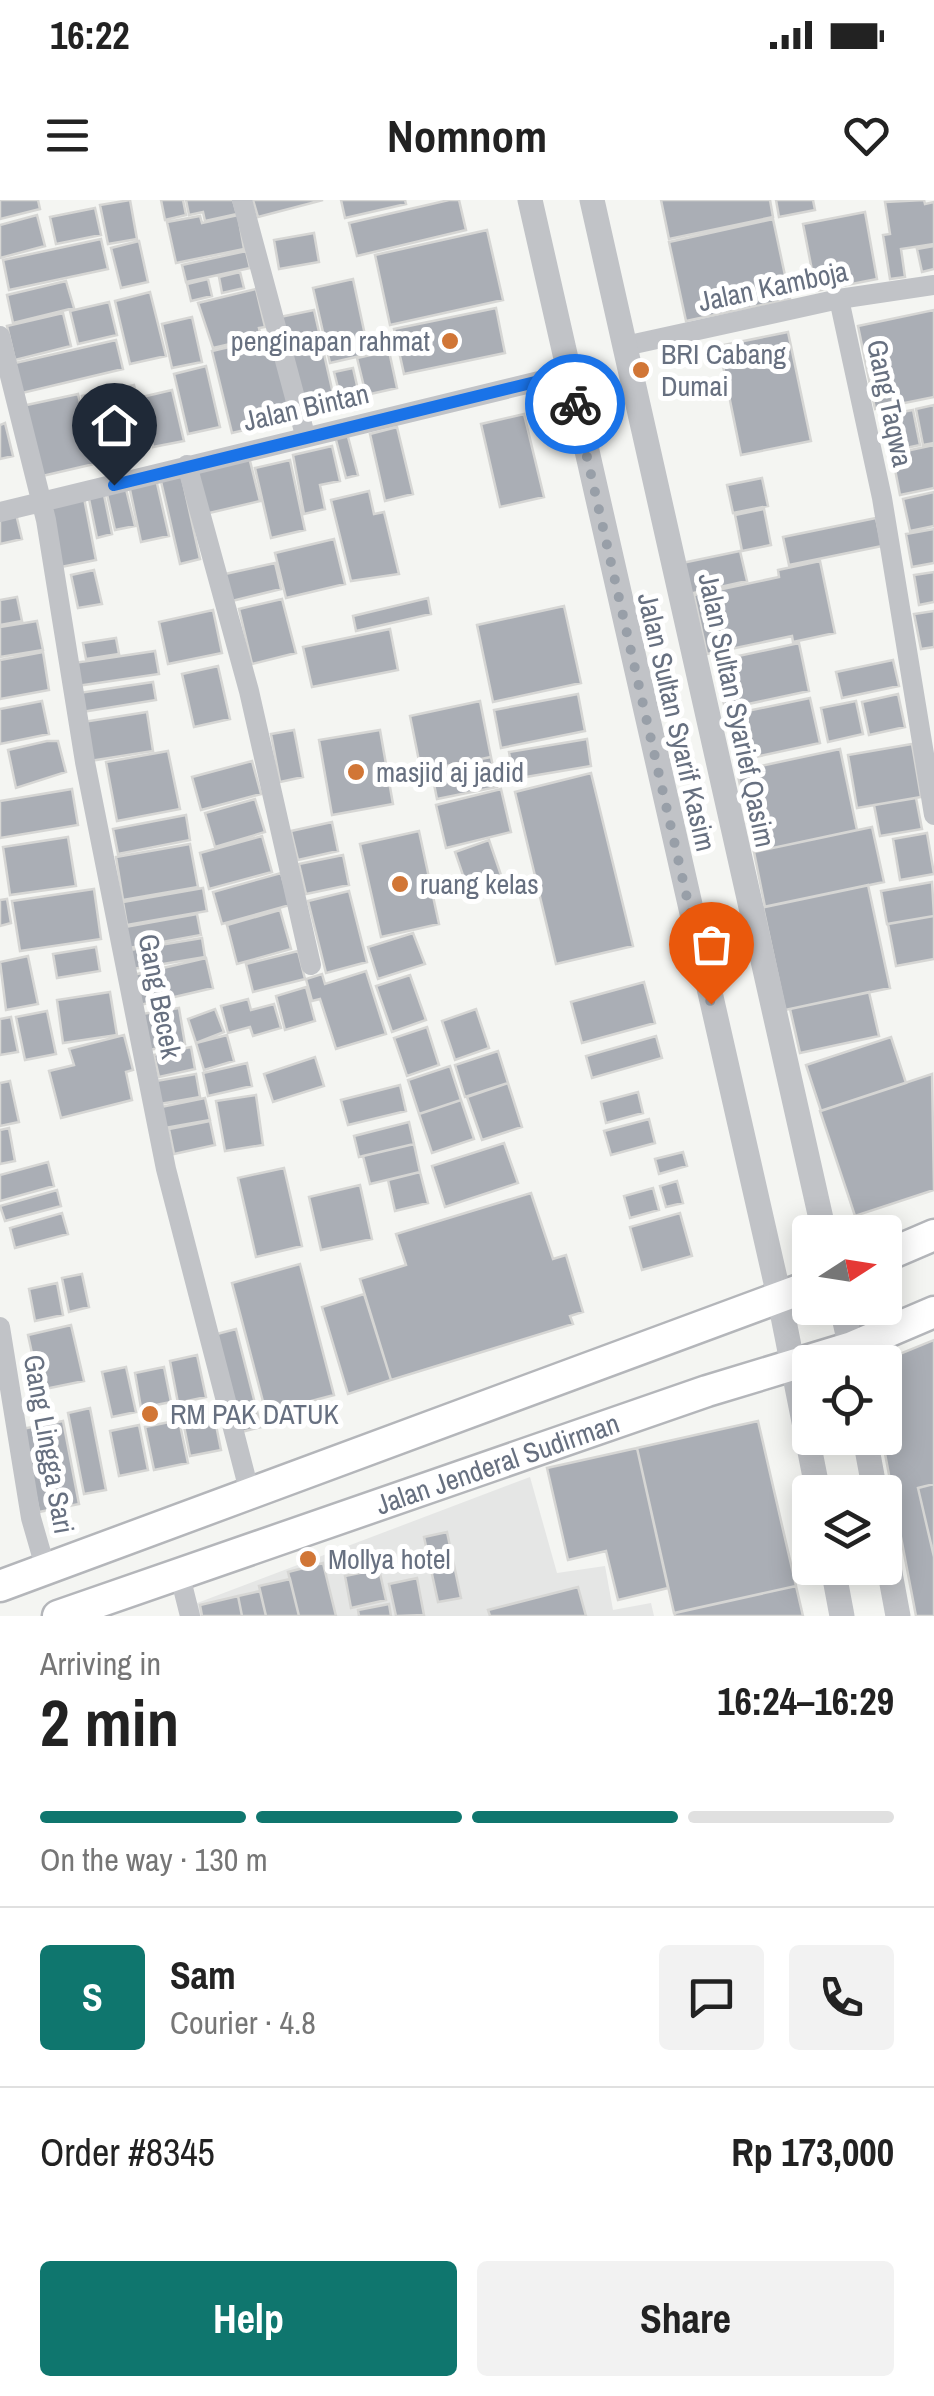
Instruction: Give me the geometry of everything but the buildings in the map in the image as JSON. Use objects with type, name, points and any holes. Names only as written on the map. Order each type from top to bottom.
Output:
[{"type":"main road","points":[[902,1249],[934,1235]]},
{"type":"main road","name":"Jalan Jenderal Sudirman","points":[[0,1586],[792,1292]]},
{"type":"main road","name":"Jalan Jenderal Sudirman","points":[[872,1345],[934,1312]]},
{"type":"main road","name":"Jalan Jenderal Sudirman","points":[[58,1616],[792,1365]]},
{"type":"street","points":[[242,200],[306,435]]},
{"type":"street","name":"Jalan Sultan Syarif Kasim","points":[[530,200],[792,1365]]},
{"type":"street","name":"Jalan Sultan Syarief Qasim","points":[[592,200],[820,1215]]},
{"type":"street","name":"Jalan Kamboja","points":[[625,346],[839,298],[934,285]]},
{"type":"street","name":"Gang Taqwa","points":[[839,298],[882,498],[934,815]]},
{"type":"street","name":"Gang Becek","points":[[0,336],[41,504],[85,762],[166,1169],[250,1494]]},
{"type":"street","name":"Jalan Bintan","points":[[0,512],[568,374]]},
{"type":"street","points":[[187,466],[250,691],[312,965]]},
{"type":"street","name":"Gang Lingga Sari","points":[[0,1326],[32,1518],[46,1570]]},
{"type":"street","points":[[179,1572],[190,1616]]},
{"type":"street","points":[[836,1585],[842,1616]]},
{"type":"street","points":[[892,1585],[898,1616]]},
{"type":"shaded area","points":[[530,1477],[557,1573],[605,1566],[613,1610],[651,1603],[654,1616],[186,1616],[184,1608]]},
{"type":"way so far","points":[[575,404],[711,1004]]},
{"type":"place","name":"penginapan rahmat","points":[[450,341]]},
{"type":"place","name":"BRI Cabang Dumai","points":[[641,370]]},
{"type":"place","name":"masjid aj jadid","points":[[356,772]]},
{"type":"place","name":"ruang kelas","points":[[400,884]]},
{"type":"place","name":"RM PAK DATUK","points":[[150,1414]]},
{"type":"place","name":"Mollya hotel","points":[[308,1559]]},
{"type":"route","points":[[114,485],[231,453],[568,374],[575,404]]}]
